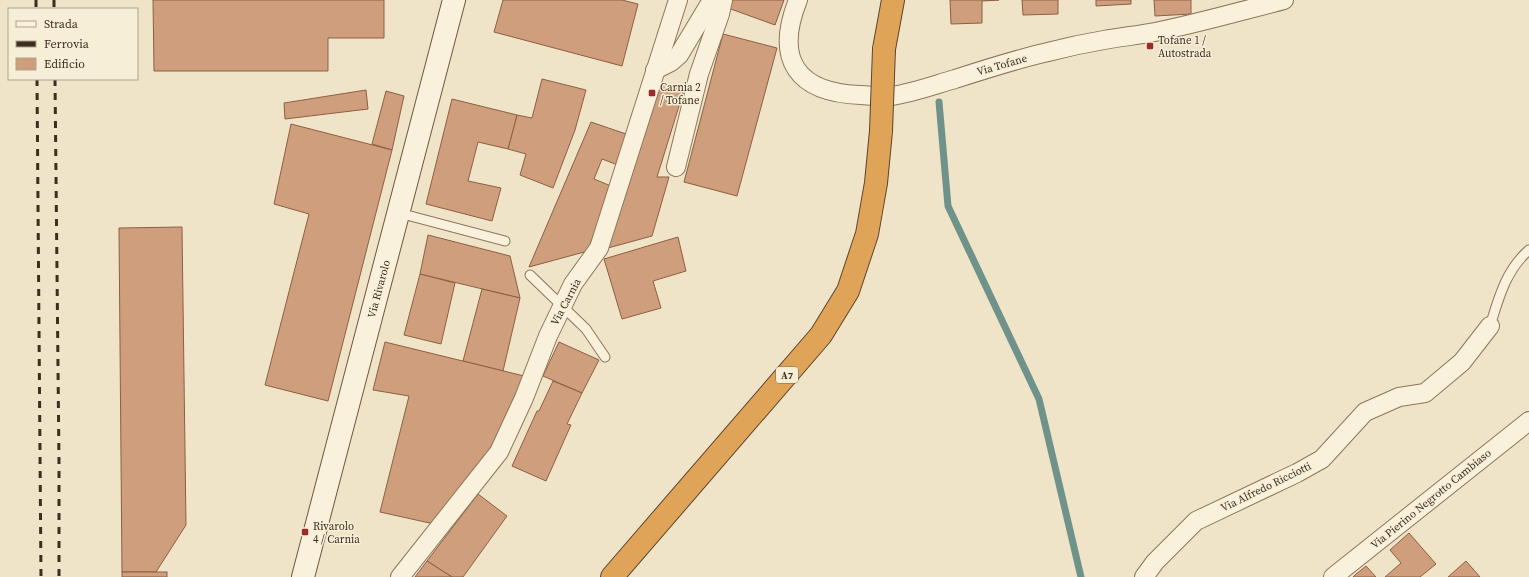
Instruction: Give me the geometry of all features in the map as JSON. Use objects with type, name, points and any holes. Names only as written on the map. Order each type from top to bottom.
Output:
[{"type":"highway","name":"A7","points":[[612,577],[822,335],[848,291],[867,234],[876,183],[881,132],[884,49],[893,0]]},
{"type":"main road","name":"Via Rivarolo","points":[[303,577],[454,0]]},
{"type":"street","name":"Via Carnia","points":[[400,577],[499,452],[524,398],[548,336],[573,284],[600,248],[678,0]]},
{"type":"street","points":[[655,70],[671,62],[679,55],[712,0]]},
{"type":"street","points":[[676,167],[699,74],[720,14],[723,0]]},
{"type":"street","name":"Via Tofane","points":[[798,0],[788,41],[792,62],[798,71],[812,84],[835,92],[849,95],[890,96],[916,91],[1006,62],[1104,40],[1154,32],[1284,0]]},
{"type":"street","name":"Via Alfredo Ricciotti","points":[[1144,577],[1155,562],[1196,521],[1297,474],[1322,459],[1365,412],[1399,397],[1425,394],[1462,362],[1490,326]]},
{"type":"street","name":"Via Pierino Negrotto Cambiaso","points":[[1333,577],[1529,421]]},
{"type":"lane","points":[[399,214],[505,241]]},
{"type":"lane","name":"Via Alfredo Ricciotti","points":[[1490,326],[1504,283],[1519,259],[1529,250]]},
{"type":"lane","points":[[530,275],[586,329],[605,357]]},
{"type":"building","points":[[153,0],[384,0],[384,38],[328,38],[328,71],[154,71]]},
{"type":"building","points":[[503,0],[622,0],[638,4],[622,66],[494,32]]},
{"type":"building","points":[[732,0],[784,0],[775,25],[728,8]]},
{"type":"building","points":[[950,0],[999,0],[982,1],[982,23],[951,24]]},
{"type":"building","points":[[1022,0],[1058,0],[1058,14],[1023,15]]},
{"type":"building","points":[[1096,0],[1131,0],[1131,4],[1096,6]]},
{"type":"building","points":[[1154,0],[1191,0],[1191,14],[1155,16]]},
{"type":"building","points":[[723,34],[777,48],[737,196],[684,182]]},
{"type":"building","points":[[542,79],[586,90],[575,130],[553,188],[520,175],[526,154],[508,149],[517,115],[532,118]]},
{"type":"building","points":[[659,83],[684,90],[657,177],[669,177],[652,236],[608,248]]},
{"type":"building","points":[[366,90],[368,109],[285,119],[284,103]]},
{"type":"building","points":[[386,91],[404,96],[392,150],[372,144]]},
{"type":"building","points":[[452,99],[517,115],[508,149],[478,142],[468,181],[501,188],[492,221],[426,204]]},
{"type":"building","points":[[591,122],[629,135],[618,165],[602,159],[594,179],[611,186],[588,251],[529,267]]},
{"type":"building","points":[[291,124],[392,150],[328,401],[265,385],[309,214],[274,204]]},
{"type":"building","points":[[182,227],[186,525],[156,572],[122,572],[119,228]]},
{"type":"building","points":[[428,235],[510,256],[520,298],[420,274]]},
{"type":"building","points":[[678,237],[686,271],[653,281],[661,308],[622,319],[604,259]]},
{"type":"building","points":[[420,274],[455,283],[441,344],[404,335]]},
{"type":"building","points":[[482,289],[520,298],[503,371],[463,361]]},
{"type":"building","points":[[385,342],[524,376],[486,458],[434,524],[380,512],[409,396],[373,390]]},
{"type":"building","points":[[559,342],[599,360],[582,393],[543,376]]},
{"type":"building","points":[[553,381],[582,393],[567,424],[571,425],[546,481],[512,466],[537,411],[539,411]]},
{"type":"building","points":[[478,494],[507,516],[463,577],[452,577],[427,561]]},
{"type":"building","points":[[1409,533],[1436,564],[1420,577],[1385,577],[1401,563],[1390,550]]},
{"type":"building","points":[[427,561],[452,577],[415,577]]},
{"type":"building","points":[[1466,561],[1480,577],[1448,577]]},
{"type":"building","points":[[1366,566],[1376,577],[1353,577],[1355,575]]},
{"type":"building","points":[[122,572],[167,572],[167,577],[122,577]]},
{"type":"waterway","points":[[939,102],[948,206],[1039,399],[1081,577]]},
{"type":"railway","points":[[36,0],[36,8]]},
{"type":"railway","points":[[54,0],[54,8]]},
{"type":"railway","points":[[37,80],[41,577]]},
{"type":"railway","points":[[55,80],[59,577]]},
{"type":"place","name":"Tofane 1 / Autostrada","points":[[1150,46]]},
{"type":"place","name":"Carnia 2 / Tofane","points":[[652,93]]},
{"type":"place","name":"Rivarolo 4 / Carnia","points":[[305,532]]}]
